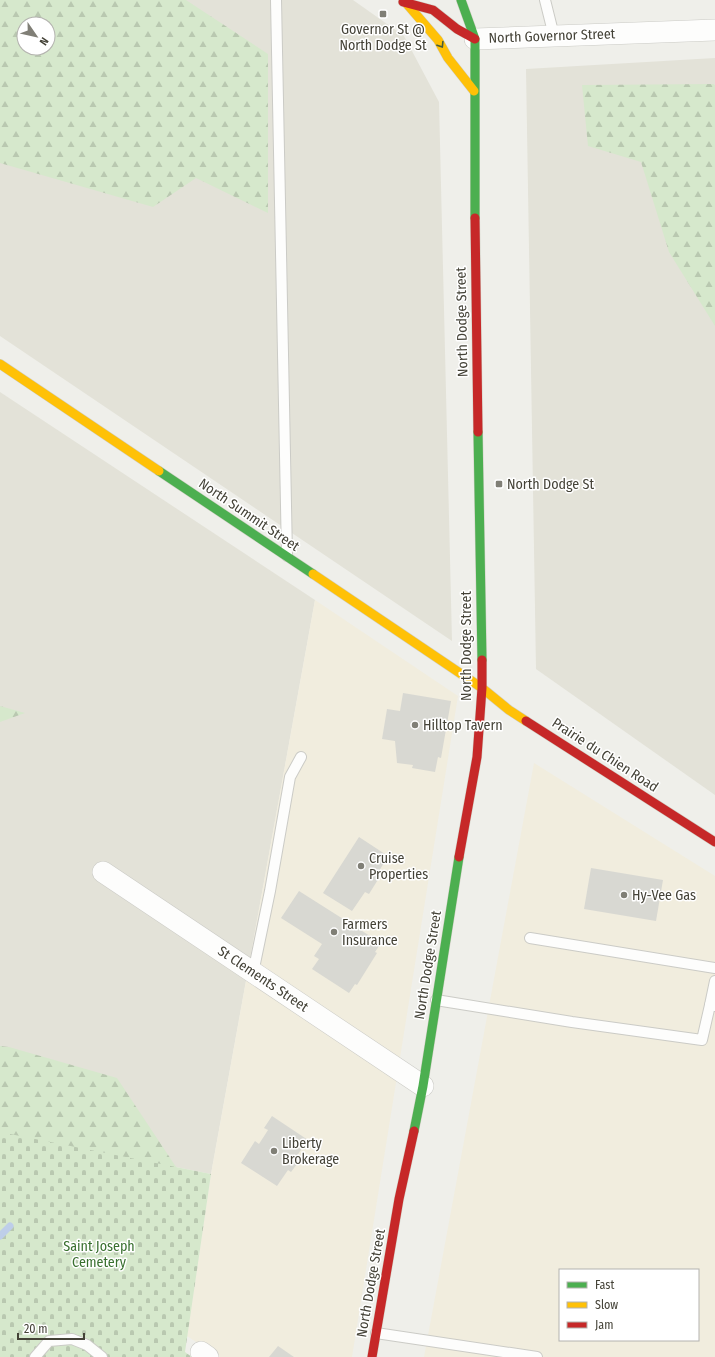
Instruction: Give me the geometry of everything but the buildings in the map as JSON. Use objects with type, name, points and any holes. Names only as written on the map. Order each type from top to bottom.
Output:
[{"type":"main road","points":[[403,2],[417,0]]},
{"type":"main road","name":"North Dodge Street","points":[[372,1357],[399,1200],[423,1086],[460,849],[477,757],[482,688],[474,91],[475,39],[461,0]]},
{"type":"main road","points":[[403,2],[438,40],[448,58],[474,91]]},
{"type":"main road","name":"North Governor Street","points":[[403,2],[433,10],[457,29],[475,39]]},
{"type":"main road","name":"North Summit Street","points":[[0,364],[482,688]]},
{"type":"main road","name":"Prairie du Chien Road","points":[[482,688],[510,710],[715,842]]},
{"type":"street","name":"North Governor Street","points":[[475,39],[715,30]]},
{"type":"street","name":"St Clements Street","points":[[103,872],[423,1086]]},
{"type":"lane","points":[[276,0],[287,558]]},
{"type":"lane","points":[[545,0],[554,36]]},
{"type":"lane","points":[[253,973],[270,891],[290,777],[302,757]]},
{"type":"lane","points":[[530,938],[715,968]]},
{"type":"lane","points":[[436,1000],[572,1022],[702,1040],[712,1006],[715,981]]},
{"type":"lane","points":[[376,1333],[537,1357]]},
{"type":"lane","points":[[35,1357],[49,1341],[72,1339],[87,1345],[102,1357]]},
{"type":"shaded area","points":[[0,0],[353,0],[404,36],[439,102],[452,641],[0,336]]},
{"type":"shaded area","points":[[715,58],[715,795],[536,669],[526,69]]},
{"type":"shaded area","points":[[0,392],[315,600],[211,1174],[0,1132]]},
{"type":"shaded area","points":[[315,600],[458,696],[352,1357],[219,1357],[187,1336],[211,1174]]},
{"type":"shaded area","points":[[534,763],[715,876],[715,1357],[424,1357]]},
{"type":"green space","points":[[0,0],[186,0],[268,54],[268,213],[196,178],[153,207],[0,163]]},
{"type":"green space","points":[[582,85],[715,85],[715,326],[669,252],[641,162],[588,146]]},
{"type":"green space","points":[[0,706],[25,713],[0,722]]},
{"type":"green space","name":"Saint Joseph Cemetery","points":[[0,1046],[9,1047],[117,1078],[198,1200],[0,1357]]},
{"type":"green space","name":"Saint Joseph Cemetery","points":[[0,1132],[211,1174],[185,1352],[192,1357],[0,1357]]},
{"type":"waterway","points":[[0,1236],[10,1226]]},
{"type":"traffic: fast","points":[[461,0],[475,39],[475,218]]},
{"type":"traffic: fast","points":[[478,432],[482,660]]},
{"type":"traffic: fast","points":[[159,471],[313,574]]},
{"type":"traffic: fast","points":[[414,1131],[423,1086],[459,857]]},
{"type":"traffic: slow","points":[[407,4],[438,40],[448,58],[474,91]]},
{"type":"traffic: slow","points":[[0,364],[159,471]]},
{"type":"traffic: slow","points":[[313,574],[482,688],[509,710],[526,721]]},
{"type":"traffic: jam","points":[[403,2],[433,10],[457,29],[475,39]]},
{"type":"traffic: jam","points":[[475,218],[478,432]]},
{"type":"traffic: jam","points":[[459,857],[477,757],[482,688],[482,660]]},
{"type":"traffic: jam","points":[[526,721],[715,842]]},
{"type":"traffic: jam","points":[[372,1357],[399,1199],[414,1131]]},
{"type":"place","name":"Governor St @ North Dodge St","points":[[383,14]]},
{"type":"place","name":"North Dodge St","points":[[499,484]]},
{"type":"place","name":"Hilltop Tavern","points":[[415,725]]},
{"type":"place","name":"Cruise Properties","points":[[361,866]]},
{"type":"place","name":"Hy-Vee Gas","points":[[624,895]]},
{"type":"place","name":"Farmers Insurance","points":[[334,932]]},
{"type":"place","name":"Liberty Brokerage","points":[[274,1151]]}]
